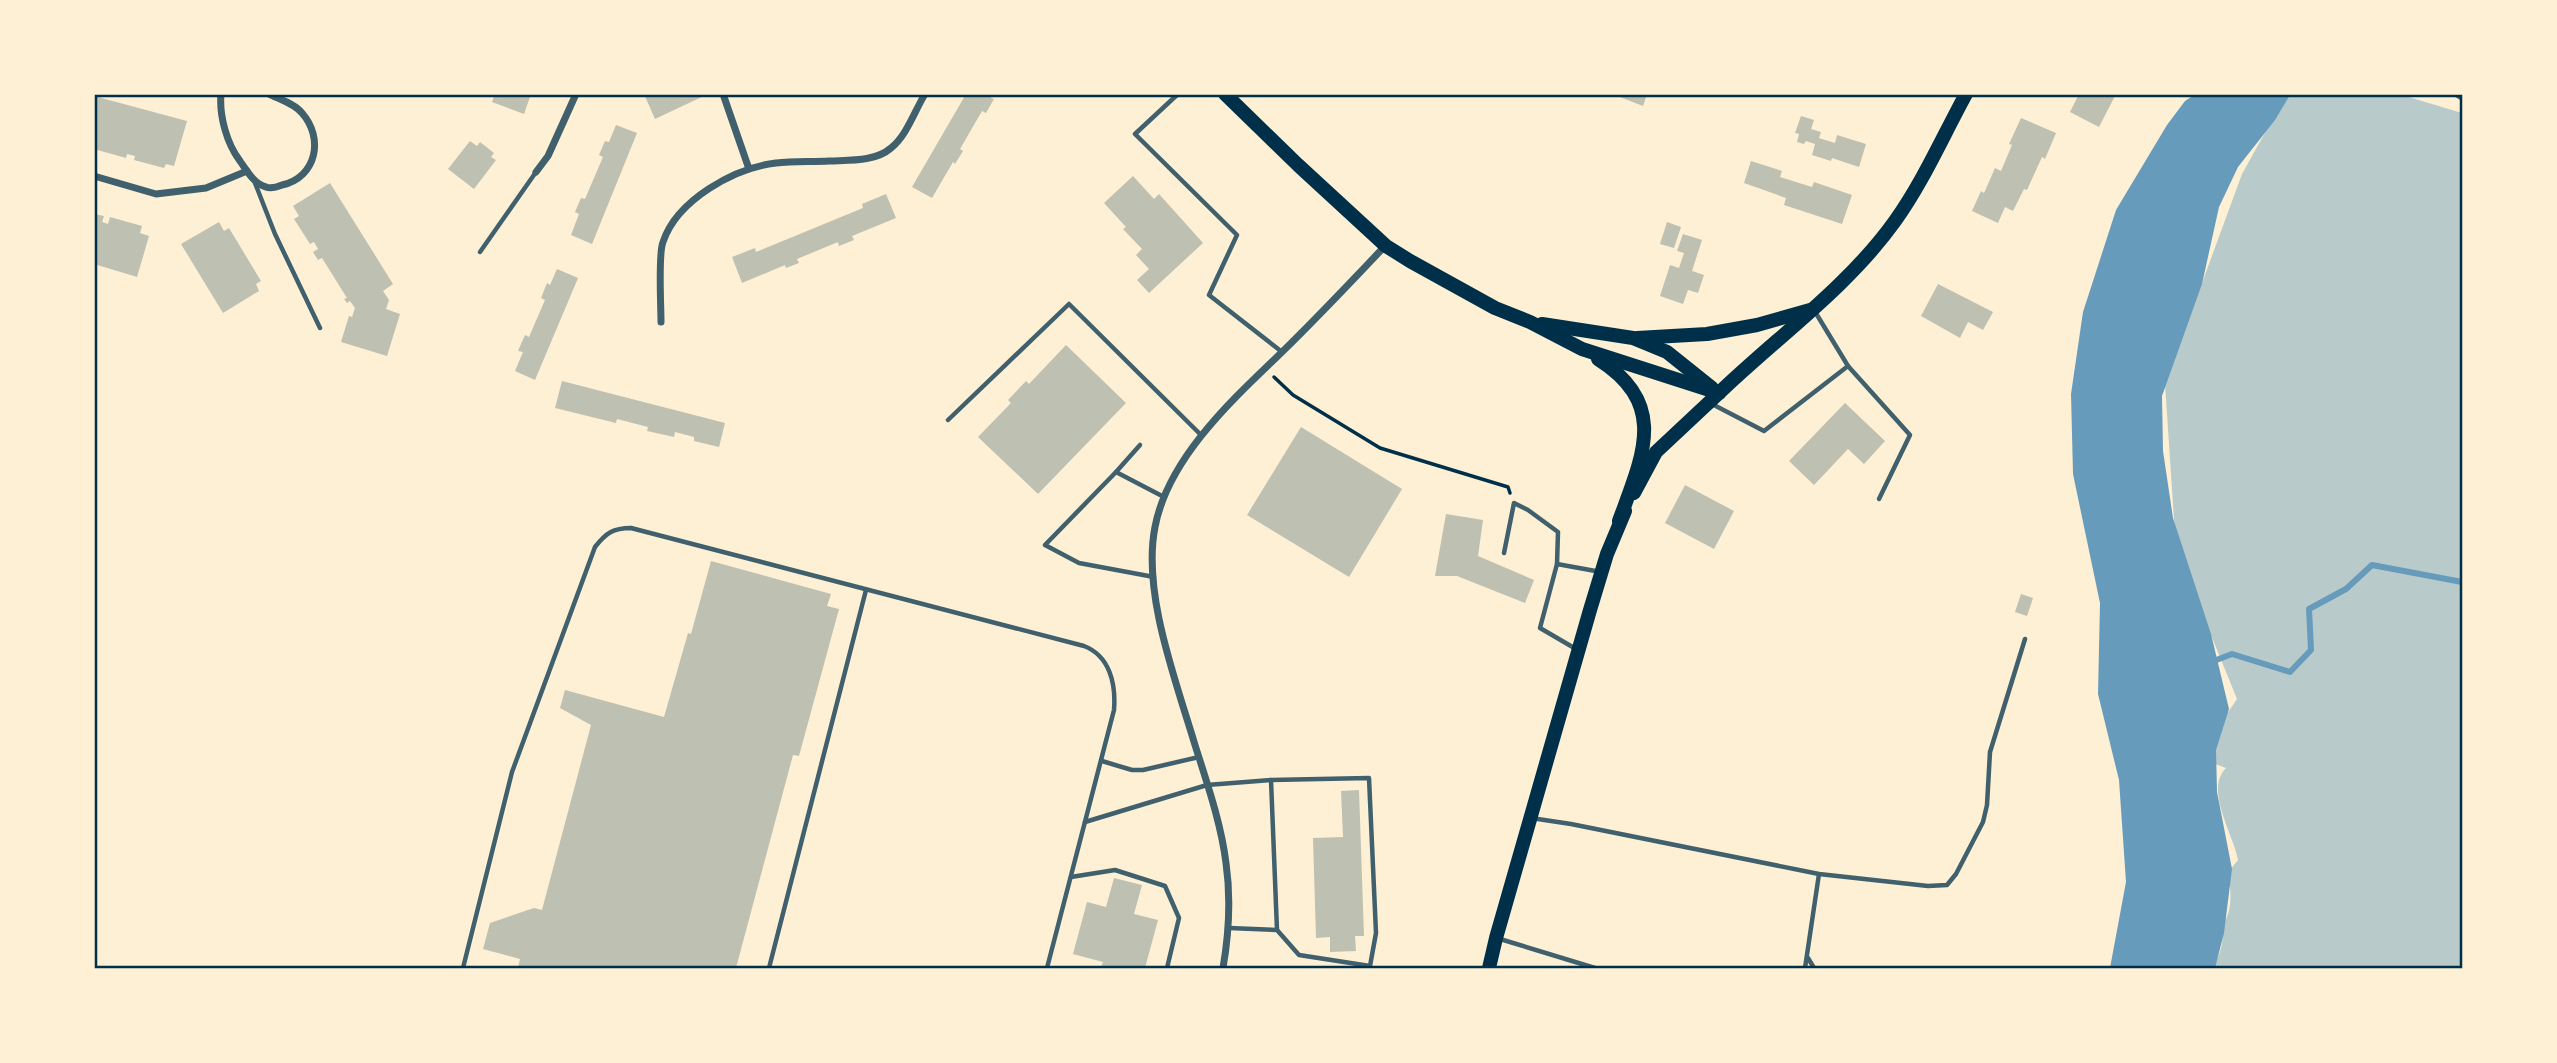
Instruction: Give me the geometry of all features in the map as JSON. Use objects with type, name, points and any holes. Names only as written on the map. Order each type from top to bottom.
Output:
[{"type":"main road","points":[[1226,94],[1298,166],[1386,246],[1459,289],[1582,349],[1620,374],[1631,385],[1638,398],[1644,438],[1638,469],[1601,572],[1489,968]]},
{"type":"main road","points":[[1619,521],[1656,452],[1814,309],[1875,246],[1896,220],[1966,94]]},
{"type":"main road","points":[[1530,322],[1633,338],[1707,334],[1757,325],[1814,309]]},
{"type":"main road","points":[[1633,338],[1667,352],[1714,398]]},
{"type":"main road","points":[[1582,349],[1714,398]]},
{"type":"street","points":[[220,94],[225,129],[235,154],[255,182],[269,189],[292,183],[308,168],[316,148],[313,128],[301,110],[269,94]]},
{"type":"street","points":[[536,172],[548,156],[576,94]]},
{"type":"street","points":[[723,94],[749,169]]},
{"type":"street","points":[[661,322],[662,243],[691,201],[715,184],[749,169],[776,163],[872,158],[890,149],[903,134],[925,94]]},
{"type":"street","points":[[2457,94],[2462,97]]},
{"type":"street","points":[[94,176],[156,194],[206,188],[247,171]]},
{"type":"street","points":[[1223,968],[1229,928],[1226,861],[1207,785],[1168,655],[1155,594],[1155,527],[1165,498],[1202,436],[1386,246]]},
{"type":"lane","points":[[1178,94],[1135,134],[1237,235],[1209,295],[1282,352]]},
{"type":"lane","points":[[480,252],[536,172]]},
{"type":"lane","points":[[255,182],[275,234],[320,328]]},
{"type":"lane","points":[[948,419],[1069,304],[1202,436]]},
{"type":"lane","points":[[1814,309],[1848,366],[1909,435],[1878,499]]},
{"type":"lane","points":[[1714,398],[1765,431],[1848,366]]},
{"type":"lane","points":[[1140,444],[1045,545],[1079,563],[1154,577]]},
{"type":"lane","points":[[1116,472],[1165,498]]},
{"type":"lane","points":[[1504,553],[1514,503],[1558,532],[1557,564],[1540,628],[1578,650]]},
{"type":"lane","points":[[463,968],[512,772],[595,547],[606,533],[616,528],[631,528],[1097,651],[1106,663],[1114,689],[1114,710],[1047,968]]},
{"type":"lane","points":[[1557,564],[1601,572]]},
{"type":"lane","points":[[769,968],[866,589]]},
{"type":"lane","points":[[1530,818],[1819,874],[1928,886],[1947,885],[1956,874],[1983,822],[1990,752],[2025,639]]},
{"type":"lane","points":[[1102,761],[1132,770],[1143,770],[1199,757]]},
{"type":"lane","points":[[1085,823],[1207,785],[1271,780],[1369,778],[1376,933],[1370,966],[1299,955],[1277,930],[1271,780]]},
{"type":"lane","points":[[1070,877],[1115,870],[1165,886],[1179,918],[1167,968]]},
{"type":"lane","points":[[1805,968],[1819,874]]},
{"type":"lane","points":[[1229,928],[1277,930]]},
{"type":"lane","points":[[1496,938],[1595,968]]},
{"type":"lane","points":[[1807,958],[1814,968]]},
{"type":"path","points":[[1265,368],[1293,395],[1380,448],[1508,487],[1514,503]]},
{"type":"shaded area","points":[[2286,95],[2402,95],[2462,113],[2462,968],[2212,968],[2221,948],[2222,926],[2230,907],[2229,871],[2238,860],[2219,800],[2220,777],[2226,768],[2210,762],[2218,727],[2237,699],[2176,549],[2165,384],[2242,174]]},
{"type":"water","points":[[2194,95],[2290,95],[2275,120],[2238,167],[2219,207],[2202,284],[2162,396],[2163,451],[2173,518],[2211,634],[2229,709],[2216,750],[2217,792],[2232,869],[2224,933],[2215,968],[2110,968],[2126,882],[2119,780],[2098,694],[2100,603],[2073,474],[2071,394],[2083,312],[2116,210],[2167,125],[2185,101]]},
{"type":"building","points":[[495,94],[531,94],[524,114],[492,102]]},
{"type":"building","points":[[644,94],[708,94],[655,119]]},
{"type":"building","points":[[966,94],[992,94],[991,98],[994,99],[986,113],[982,111],[960,149],[963,151],[955,164],[953,162],[932,198],[912,187]]},
{"type":"building","points":[[1612,94],[1647,94],[1643,106]]},
{"type":"building","points":[[2079,94],[2116,94],[2099,127],[2070,112]]},
{"type":"building","points":[[94,96],[187,121],[174,166],[166,164],[164,168],[134,160],[135,156],[127,154],[126,158],[94,149]]},
{"type":"building","points":[[1801,116],[1814,120],[1811,129],[1821,132],[1819,138],[1835,143],[1837,135],[1866,144],[1859,167],[1812,155],[1815,144],[1797,142],[1799,134],[1795,133]]},
{"type":"building","points":[[2021,118],[2056,133],[2027,190],[2024,189],[2013,211],[2005,207],[1998,223],[1972,211],[1995,168],[2001,171]]},
{"type":"building","points":[[616,125],[637,133],[592,244],[571,235],[579,214],[575,212],[581,198],[585,199],[603,157],[599,155],[605,141],[609,142]]},
{"type":"building","points":[[470,141],[477,146],[480,142],[494,153],[491,157],[496,160],[474,189],[448,169]]},
{"type":"building","points":[[1751,161],[1782,171],[1780,177],[1812,187],[1814,182],[1852,195],[1842,224],[1784,205],[1786,198],[1744,183]]},
{"type":"building","points":[[1133,176],[1154,199],[1159,194],[1203,243],[1149,293],[1137,280],[1149,269],[1136,255],[1142,249],[1104,203]]},
{"type":"building","points":[[330,183],[393,284],[383,291],[389,300],[386,309],[400,314],[387,356],[341,342],[349,316],[352,317],[355,308],[350,301],[347,303],[344,299],[347,298],[322,258],[318,260],[313,252],[318,249],[314,242],[310,244],[294,219],[299,216],[293,206]]},
{"type":"building","points":[[886,194],[896,218],[852,236],[854,240],[839,246],[838,242],[797,259],[799,263],[786,268],[785,265],[742,283],[732,257],[755,248],[756,252],[863,208],[862,204]]},
{"type":"building","points":[[94,214],[104,216],[102,222],[108,224],[110,217],[142,226],[140,233],[149,236],[137,277],[94,264]]},
{"type":"building","points":[[219,222],[224,231],[229,228],[261,281],[256,284],[259,291],[223,313],[181,244]]},
{"type":"building","points":[[1667,222],[1681,227],[1674,248],[1660,244]]},
{"type":"building","points":[[1683,234],[1702,240],[1692,271],[1704,275],[1698,293],[1688,290],[1683,304],[1660,296],[1670,265],[1679,268],[1684,253],[1677,251]]},
{"type":"building","points":[[557,269],[578,278],[535,380],[515,371],[523,352],[518,351],[525,335],[529,337],[545,300],[541,298],[547,283],[550,285]]},
{"type":"building","points":[[1938,284],[1993,312],[1983,330],[1968,322],[1960,338],[1921,316]]},
{"type":"building","points":[[1066,345],[1126,403],[1038,494],[978,437],[1011,403],[1008,400],[1026,381],[1029,384]]},
{"type":"building","points":[[562,381],[725,423],[719,447],[694,441],[694,437],[675,432],[674,437],[647,431],[648,427],[617,419],[616,423],[555,408]]},
{"type":"building","points":[[1845,403],[1885,441],[1864,464],[1848,449],[1814,485],[1789,461]]},
{"type":"building","points":[[1301,427],[1402,489],[1349,577],[1247,515]]},
{"type":"building","points":[[1685,485],[1734,511],[1714,549],[1665,523]]},
{"type":"building","points":[[1446,514],[1483,520],[1478,556],[1534,580],[1525,603],[1457,576],[1435,576]]},
{"type":"building","points":[[711,561],[831,594],[827,606],[839,609],[799,756],[793,755],[736,968],[518,968],[520,959],[483,949],[490,923],[534,908],[542,910],[591,725],[560,708],[565,690],[664,717]]},
{"type":"building","points":[[2021,594],[2033,598],[2027,616],[2015,612]]},
{"type":"building","points":[[1359,790],[1364,936],[1355,936],[1356,951],[1330,952],[1330,937],[1316,938],[1313,838],[1343,837],[1341,791]]},
{"type":"building","points":[[1114,878],[1142,885],[1134,914],[1158,920],[1145,968],[1101,967],[1103,962],[1073,954],[1087,902],[1106,907]]},
{"type":"waterway","points":[[2211,662],[2232,654],[2290,672],[2311,650],[2309,609],[2346,589],[2372,565],[2462,582]]}]
